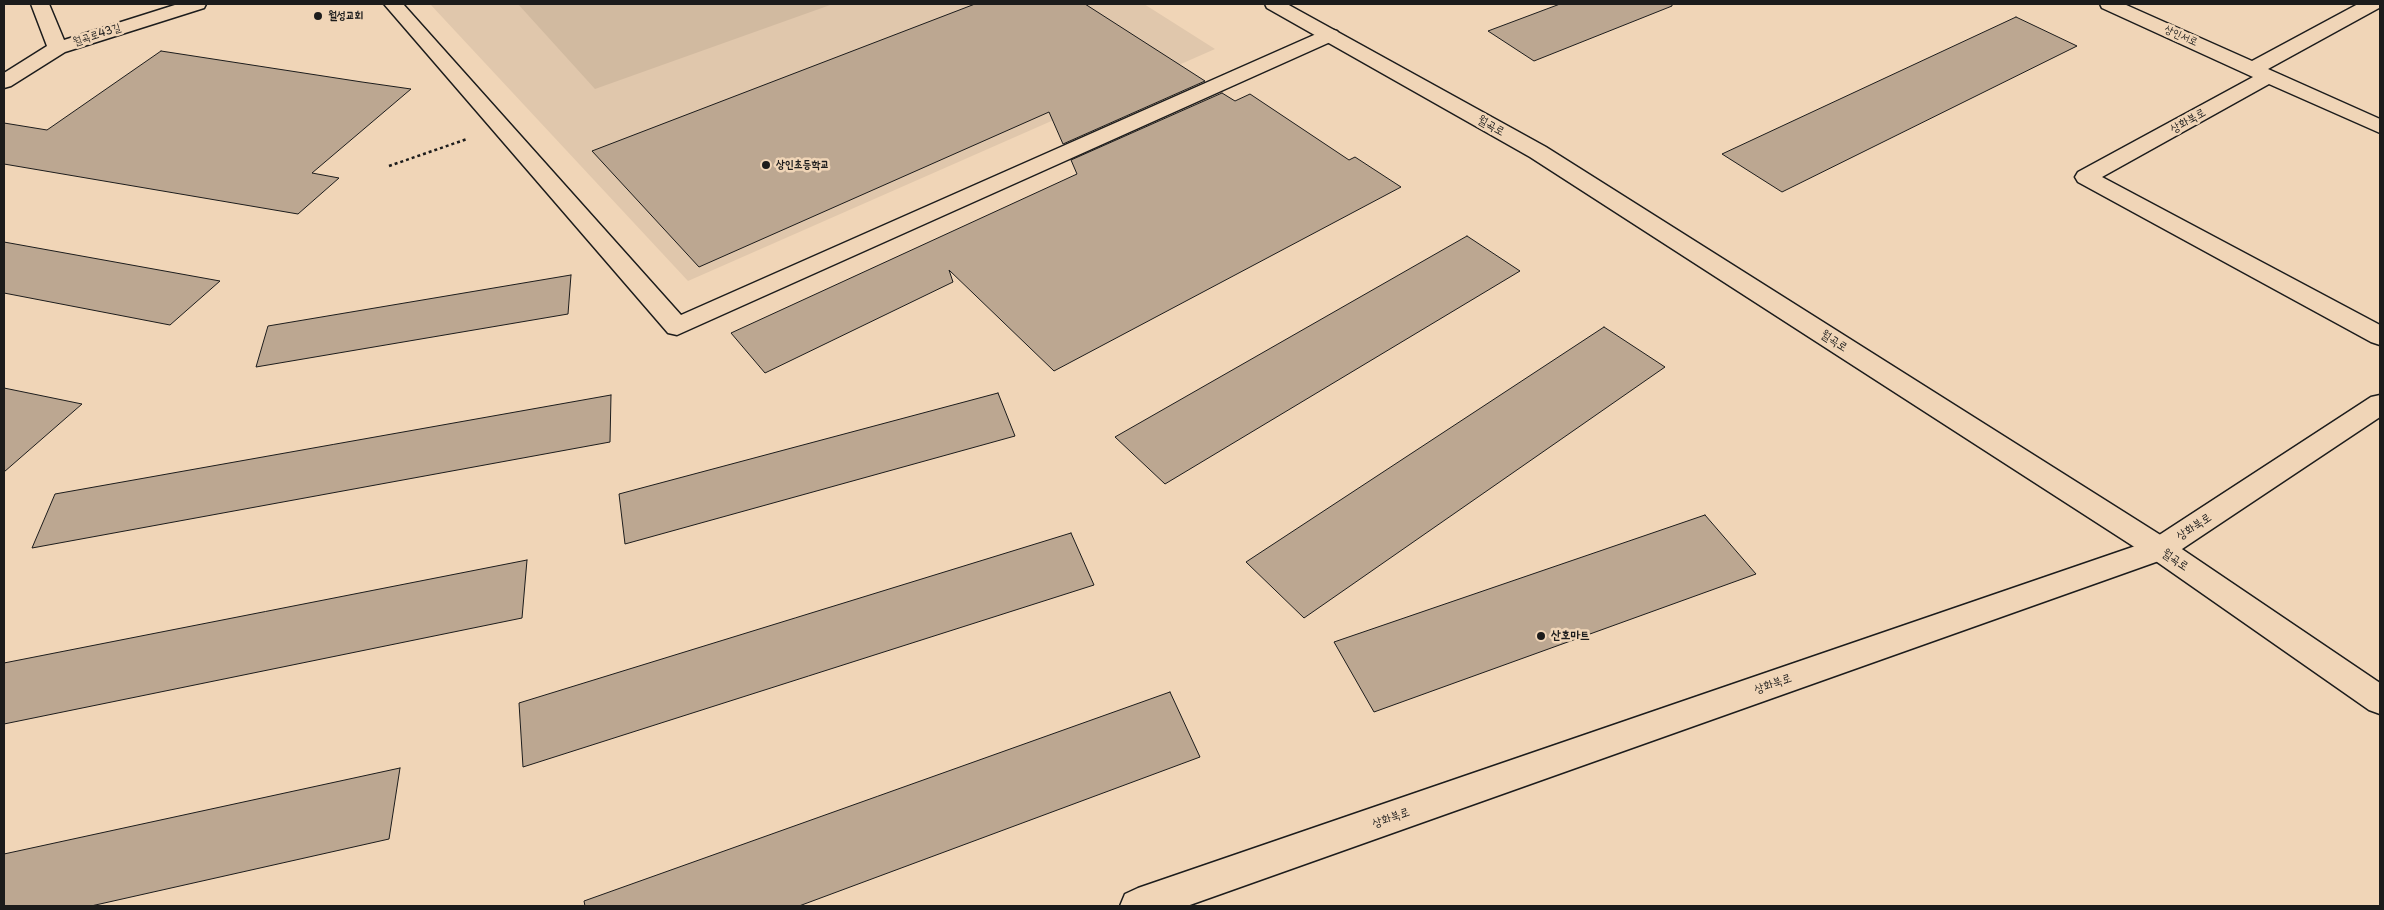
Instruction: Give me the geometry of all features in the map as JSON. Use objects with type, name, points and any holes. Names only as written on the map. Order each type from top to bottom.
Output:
[{"type":"street","points":[[40,4],[58,48]]},
{"type":"street","name":"월곡로43길","points":[[4,82],[58,48],[197,4]]},
{"type":"street","points":[[393,4],[677,326],[1330,35]]},
{"type":"street","name":"월곡로","points":[[1274,4],[1538,152],[2160,549],[2380,700]]},
{"type":"street","name":"상인서로","points":[[2110,4],[2380,127]]},
{"type":"street","points":[[2261,73],[2372,4]]},
{"type":"street","name":"상화북로","points":[[2261,73],[2086,177],[2380,336]]},
{"type":"street","name":"상화북로","points":[[1138,906],[2160,549],[2380,404]]},
{"type":"path","points":[[389,166],[501,127]]},
{"type":"shaded area","name":"상인초등학교","points":[[430,4],[1144,4],[1215,49],[688,281]]},
{"type":"shaded area","points":[[518,4],[833,4],[595,89]]},
{"type":"building","points":[[975,4],[1085,4],[1205,81],[1063,144],[1049,112],[699,267],[592,151]]},
{"type":"building","points":[[1560,4],[1672,4],[1672,6],[1534,61],[1488,31]]},
{"type":"building","points":[[2016,17],[2077,46],[1782,192],[1722,154]]},
{"type":"building","points":[[161,51],[411,89],[312,173],[339,178],[298,214],[4,164],[4,123],[47,130]]},
{"type":"building","points":[[1222,93],[1235,101],[1250,94],[1349,160],[1355,157],[1401,187],[1054,371],[949,270],[953,282],[765,373],[731,333],[1077,174],[1071,160]]},
{"type":"building","points":[[1467,236],[1520,271],[1165,484],[1115,437]]},
{"type":"building","points":[[4,242],[220,281],[170,325],[4,293]]},
{"type":"building","points":[[571,275],[568,314],[256,367],[268,326]]},
{"type":"building","points":[[1604,327],[1665,367],[1304,618],[1246,562]]},
{"type":"building","points":[[4,388],[82,404],[4,472]]},
{"type":"building","points":[[998,393],[1015,436],[625,544],[619,494]]},
{"type":"building","points":[[611,395],[610,442],[32,548],[55,494]]},
{"type":"building","points":[[1705,515],[1756,574],[1374,712],[1334,642]]},
{"type":"building","points":[[1071,533],[1094,585],[523,767],[519,703]]},
{"type":"building","points":[[527,560],[522,618],[4,724],[4,663]]},
{"type":"building","points":[[1170,692],[1200,757],[799,906],[585,906],[584,901]]},
{"type":"building","points":[[400,768],[389,839],[91,906],[4,906],[4,854]]},
{"type":"place","name":"월성교회","points":[[318,16]]},
{"type":"place","name":"상인초등학교","points":[[766,165]]},
{"type":"place","name":"산호마트","points":[[1541,636]]}]
